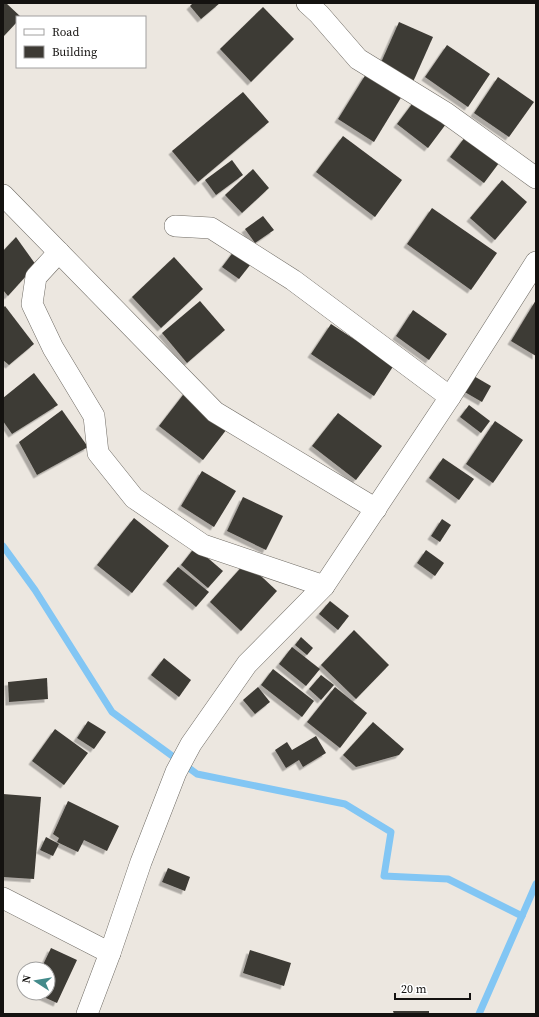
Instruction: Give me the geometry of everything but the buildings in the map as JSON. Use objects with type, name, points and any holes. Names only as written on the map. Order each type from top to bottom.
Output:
[{"type":"street","points":[[307,3],[319,14],[358,59],[446,113],[536,178]]},
{"type":"street","points":[[3,195],[215,412],[376,509]]},
{"type":"street","points":[[175,226],[211,228],[293,280],[450,397]]},
{"type":"street","points":[[59,252],[36,277],[32,304],[53,348],[94,416],[98,453],[134,498],[203,545],[324,586]]},
{"type":"street","points":[[87,1014],[110,953],[141,862],[176,772],[191,744],[247,664],[324,586],[450,397],[536,262]]},
{"type":"street","points":[[3,898],[110,953]]},
{"type":"waterway","points":[[3,546],[35,590],[112,712],[197,774],[345,804],[391,832],[384,876],[448,879],[522,916]]},
{"type":"waterway","points":[[479,1014],[536,884]]}]
